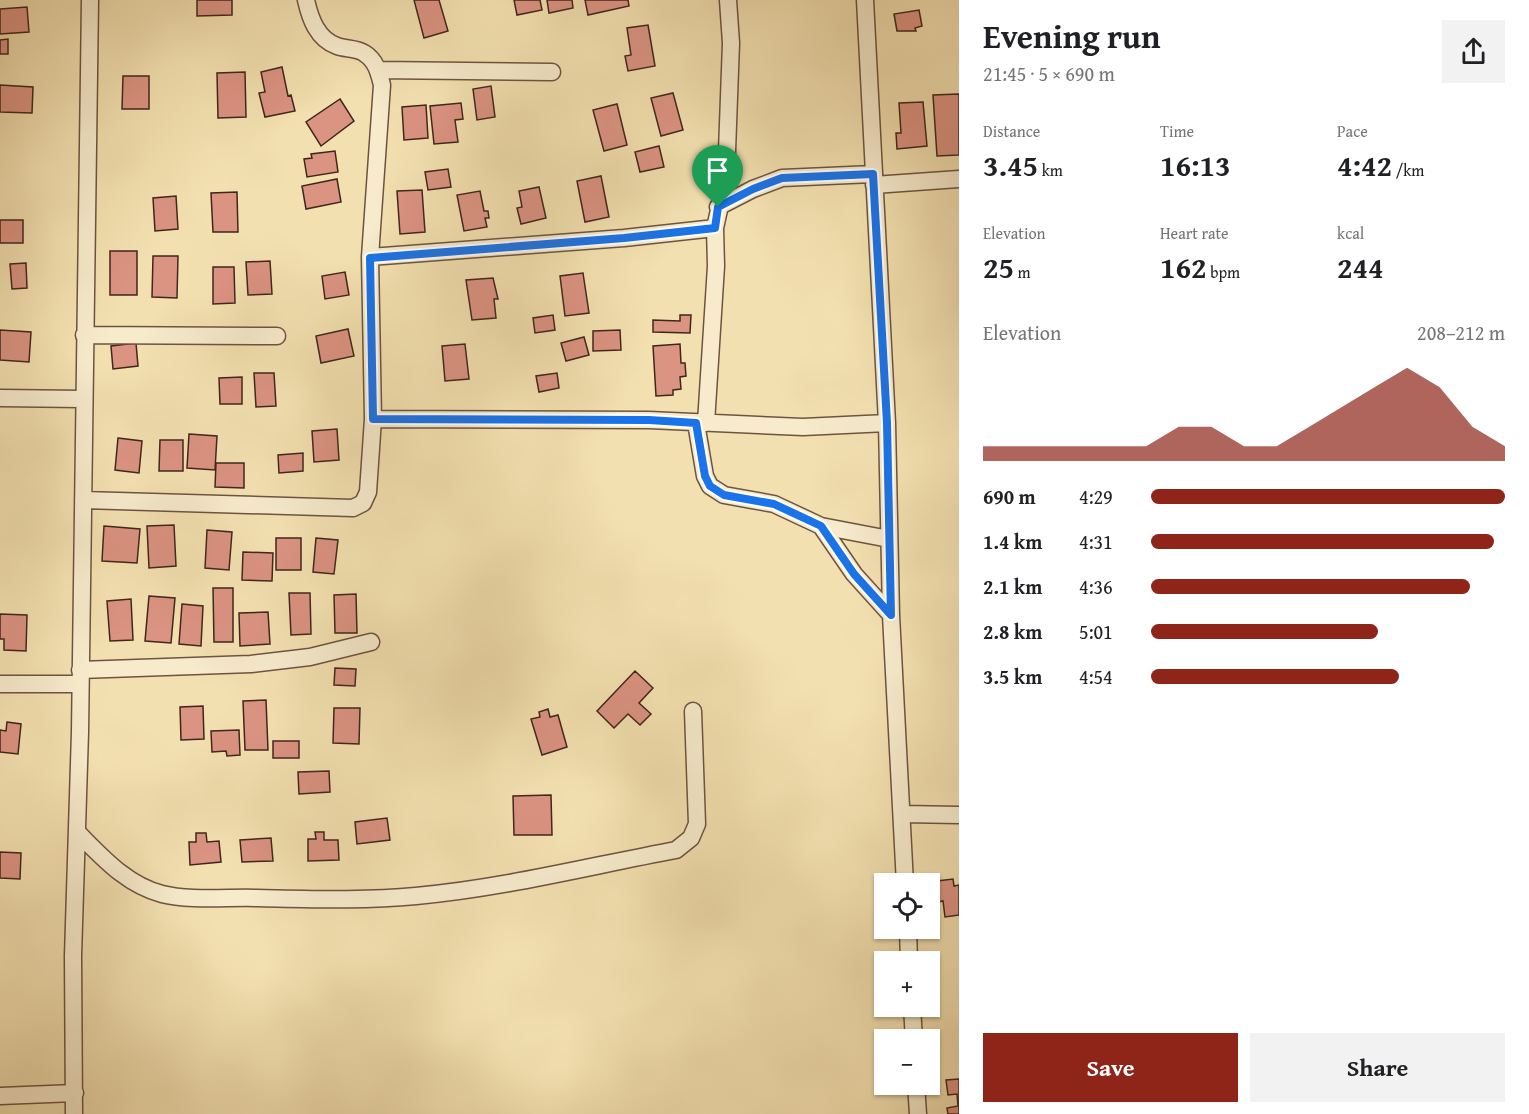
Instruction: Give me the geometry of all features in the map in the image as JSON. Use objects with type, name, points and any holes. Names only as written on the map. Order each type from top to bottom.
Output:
[{"type":"street","points":[[74,1114],[73,957],[78,833],[83,500],[82,399],[90,0]]},
{"type":"street","points":[[83,500],[352,508],[363,503],[368,492],[373,419],[370,258],[383,100],[378,70],[363,52],[334,45],[321,34],[310,19],[306,0]]},
{"type":"street","points":[[728,0],[731,43],[728,138],[726,178],[715,228],[716,266],[701,423],[705,476],[710,486],[724,495],[774,504],[821,526],[889,539]]},
{"type":"street","points":[[865,0],[887,423],[891,615],[905,873]]},
{"type":"street","points":[[378,70],[552,72]]},
{"type":"street","points":[[718,207],[753,189],[782,178],[959,179]]},
{"type":"street","points":[[370,258],[624,238],[715,228]]},
{"type":"street","points":[[84,335],[277,336]]},
{"type":"street","points":[[0,398],[82,399]]},
{"type":"street","points":[[373,419],[649,420],[803,427],[887,423]]},
{"type":"street","points":[[821,526],[854,574],[891,615]]},
{"type":"street","points":[[0,684],[251,664],[310,657],[371,642]]},
{"type":"street","points":[[78,833],[114,868],[144,888],[164,895],[192,896],[338,899],[414,896],[460,891],[676,850],[692,838],[697,824],[693,711]]},
{"type":"street","points":[[902,814],[959,815]]},
{"type":"street","points":[[0,1096],[75,1093]]},
{"type":"street","points":[[917,1095],[918,1114]]},
{"type":"building","points":[[197,0],[232,0],[232,15],[197,16]]},
{"type":"building","points":[[414,0],[439,0],[448,31],[424,38]]},
{"type":"building","points":[[514,0],[540,0],[542,10],[517,15]]},
{"type":"building","points":[[547,0],[572,0],[573,8],[549,13]]},
{"type":"building","points":[[585,0],[628,0],[629,6],[588,15]]},
{"type":"building","points":[[27,7],[29,32],[0,34],[0,9]]},
{"type":"building","points":[[919,10],[922,26],[915,28],[916,31],[897,31],[894,14]]},
{"type":"building","points":[[648,25],[655,66],[628,71],[625,56],[631,55],[627,28]]},
{"type":"building","points":[[8,39],[8,54],[0,54],[0,40]]},
{"type":"building","points":[[282,67],[288,96],[291,95],[295,111],[265,117],[259,93],[265,92],[261,72]]},
{"type":"building","points":[[245,72],[246,117],[218,118],[217,73]]},
{"type":"building","points":[[123,76],[149,76],[149,109],[122,109]]},
{"type":"building","points":[[0,85],[33,87],[32,113],[0,112]]},
{"type":"building","points":[[491,86],[495,117],[477,120],[473,89]]},
{"type":"building","points":[[673,93],[683,130],[661,136],[651,98]]},
{"type":"building","points":[[959,94],[959,155],[937,156],[933,95]]},
{"type":"building","points":[[340,99],[354,121],[321,146],[306,122]]},
{"type":"building","points":[[923,102],[927,146],[897,149],[896,133],[901,133],[899,103]]},
{"type":"building","points":[[461,103],[463,119],[455,120],[458,142],[434,144],[430,106]]},
{"type":"building","points":[[617,104],[627,145],[604,151],[593,110]]},
{"type":"building","points":[[426,105],[428,138],[404,140],[402,107]]},
{"type":"building","points":[[659,146],[664,167],[640,172],[635,152]]},
{"type":"building","points":[[335,151],[338,172],[307,177],[304,159],[312,158],[311,154]]},
{"type":"building","points":[[448,169],[451,187],[428,190],[425,172]]},
{"type":"building","points":[[601,176],[609,217],[585,222],[577,181]]},
{"type":"building","points":[[337,179],[341,202],[306,209],[302,186]]},
{"type":"building","points":[[539,187],[546,218],[521,224],[517,208],[522,207],[519,191]]},
{"type":"building","points":[[422,190],[425,232],[400,234],[397,191]]},
{"type":"building","points":[[480,191],[484,211],[488,211],[489,218],[485,218],[487,227],[464,231],[457,195]]},
{"type":"building","points":[[237,192],[238,232],[213,232],[211,193]]},
{"type":"building","points":[[176,196],[178,229],[155,231],[153,198]]},
{"type":"building","points":[[0,220],[23,220],[23,243],[0,243]]},
{"type":"building","points":[[110,251],[137,251],[137,295],[110,295]]},
{"type":"building","points":[[153,256],[178,256],[177,298],[152,297]]},
{"type":"building","points":[[270,261],[272,294],[248,295],[246,262]]},
{"type":"building","points":[[26,263],[27,288],[12,289],[10,264]]},
{"type":"building","points":[[213,267],[234,267],[235,303],[213,304]]},
{"type":"building","points":[[345,272],[349,295],[325,299],[322,276]]},
{"type":"building","points":[[583,273],[589,313],[565,316],[560,276]]},
{"type":"building","points":[[493,278],[498,299],[494,299],[496,318],[472,320],[466,280]]},
{"type":"building","points":[[553,315],[555,330],[535,333],[533,318]]},
{"type":"building","points":[[680,315],[691,315],[690,333],[653,332],[653,320],[680,321]]},
{"type":"building","points":[[348,329],[354,356],[321,363],[316,336]]},
{"type":"building","points":[[0,330],[31,332],[29,362],[0,360]]},
{"type":"building","points":[[620,330],[621,350],[593,351],[593,331]]},
{"type":"building","points":[[584,337],[589,355],[566,361],[561,343]]},
{"type":"building","points":[[136,343],[138,366],[113,369],[111,346]]},
{"type":"building","points":[[465,344],[469,379],[445,381],[442,346]]},
{"type":"building","points":[[680,344],[681,363],[685,363],[686,376],[680,377],[681,389],[673,390],[673,395],[656,396],[653,346]]},
{"type":"building","points":[[254,373],[274,373],[276,406],[256,407]]},
{"type":"building","points":[[557,373],[559,388],[539,392],[536,376]]},
{"type":"building","points":[[242,377],[242,404],[220,404],[219,378]]},
{"type":"building","points":[[337,429],[339,460],[314,462],[312,431]]},
{"type":"building","points":[[189,434],[217,436],[215,470],[187,468]]},
{"type":"building","points":[[118,438],[142,441],[139,473],[115,470]]},
{"type":"building","points":[[160,440],[183,440],[183,471],[159,471]]},
{"type":"building","points":[[303,453],[303,471],[279,473],[278,455]]},
{"type":"building","points":[[216,463],[244,463],[244,488],[215,487]]},
{"type":"building","points":[[174,525],[176,566],[149,568],[147,526]]},
{"type":"building","points":[[104,526],[140,529],[137,563],[102,561]]},
{"type":"building","points":[[207,530],[232,532],[229,570],[205,568]]},
{"type":"building","points":[[276,538],[301,538],[301,570],[276,570]]},
{"type":"building","points":[[316,538],[338,540],[334,574],[313,572]]},
{"type":"building","points":[[243,552],[273,553],[272,581],[242,580]]},
{"type":"building","points":[[213,588],[233,588],[233,642],[214,642]]},
{"type":"building","points":[[289,593],[310,593],[311,634],[291,635]]},
{"type":"building","points":[[356,594],[357,633],[335,633],[334,595]]},
{"type":"building","points":[[149,596],[175,598],[171,643],[145,641]]},
{"type":"building","points":[[131,599],[133,640],[110,641],[107,601]]},
{"type":"building","points":[[182,604],[203,606],[201,646],[179,644]]},
{"type":"building","points":[[268,612],[270,644],[240,646],[239,613]]},
{"type":"building","points":[[0,614],[27,615],[26,651],[4,650],[4,639],[0,639]]},
{"type":"building","points":[[335,668],[356,669],[355,686],[334,685]]},
{"type":"building","points":[[635,671],[653,688],[639,703],[651,714],[640,725],[628,714],[614,728],[597,711]]},
{"type":"building","points":[[266,700],[268,750],[245,750],[243,701]]},
{"type":"building","points":[[203,706],[204,739],[181,740],[180,707]]},
{"type":"building","points":[[334,708],[360,708],[359,744],[333,743]]},
{"type":"building","points":[[548,709],[550,717],[558,715],[567,747],[542,755],[531,719],[540,717],[539,712]]},
{"type":"building","points":[[7,722],[21,724],[18,754],[0,752],[0,730],[6,731]]},
{"type":"building","points":[[239,730],[240,755],[227,756],[226,751],[212,752],[211,731]]},
{"type":"building","points":[[273,741],[299,741],[299,758],[273,758]]},
{"type":"building","points":[[329,771],[330,792],[299,794],[298,772]]},
{"type":"building","points":[[551,795],[552,835],[514,835],[513,796]]},
{"type":"building","points":[[387,818],[390,840],[357,844],[355,822]]},
{"type":"building","points":[[315,832],[324,832],[324,840],[338,840],[339,860],[308,861],[308,839],[316,839]]},
{"type":"building","points":[[196,833],[206,833],[207,842],[219,841],[221,862],[190,865],[189,842],[196,842]]},
{"type":"building","points":[[271,838],[273,861],[242,862],[240,840]]},
{"type":"building","points":[[0,852],[21,853],[20,879],[0,878]]},
{"type":"building","points":[[953,879],[954,886],[959,885],[959,915],[945,917],[943,901],[940,902],[940,881]]},
{"type":"building","points":[[959,1079],[959,1114],[948,1114],[947,1108],[958,1106],[957,1094],[948,1095],[946,1080]]},
{"type":"route","points":[[873,174],[887,423],[891,615],[854,574],[821,526],[774,504],[724,495],[710,486],[705,476],[696,423],[649,420],[373,419],[370,258],[624,238],[715,228],[718,207],[768,182],[782,178],[873,174]]}]
